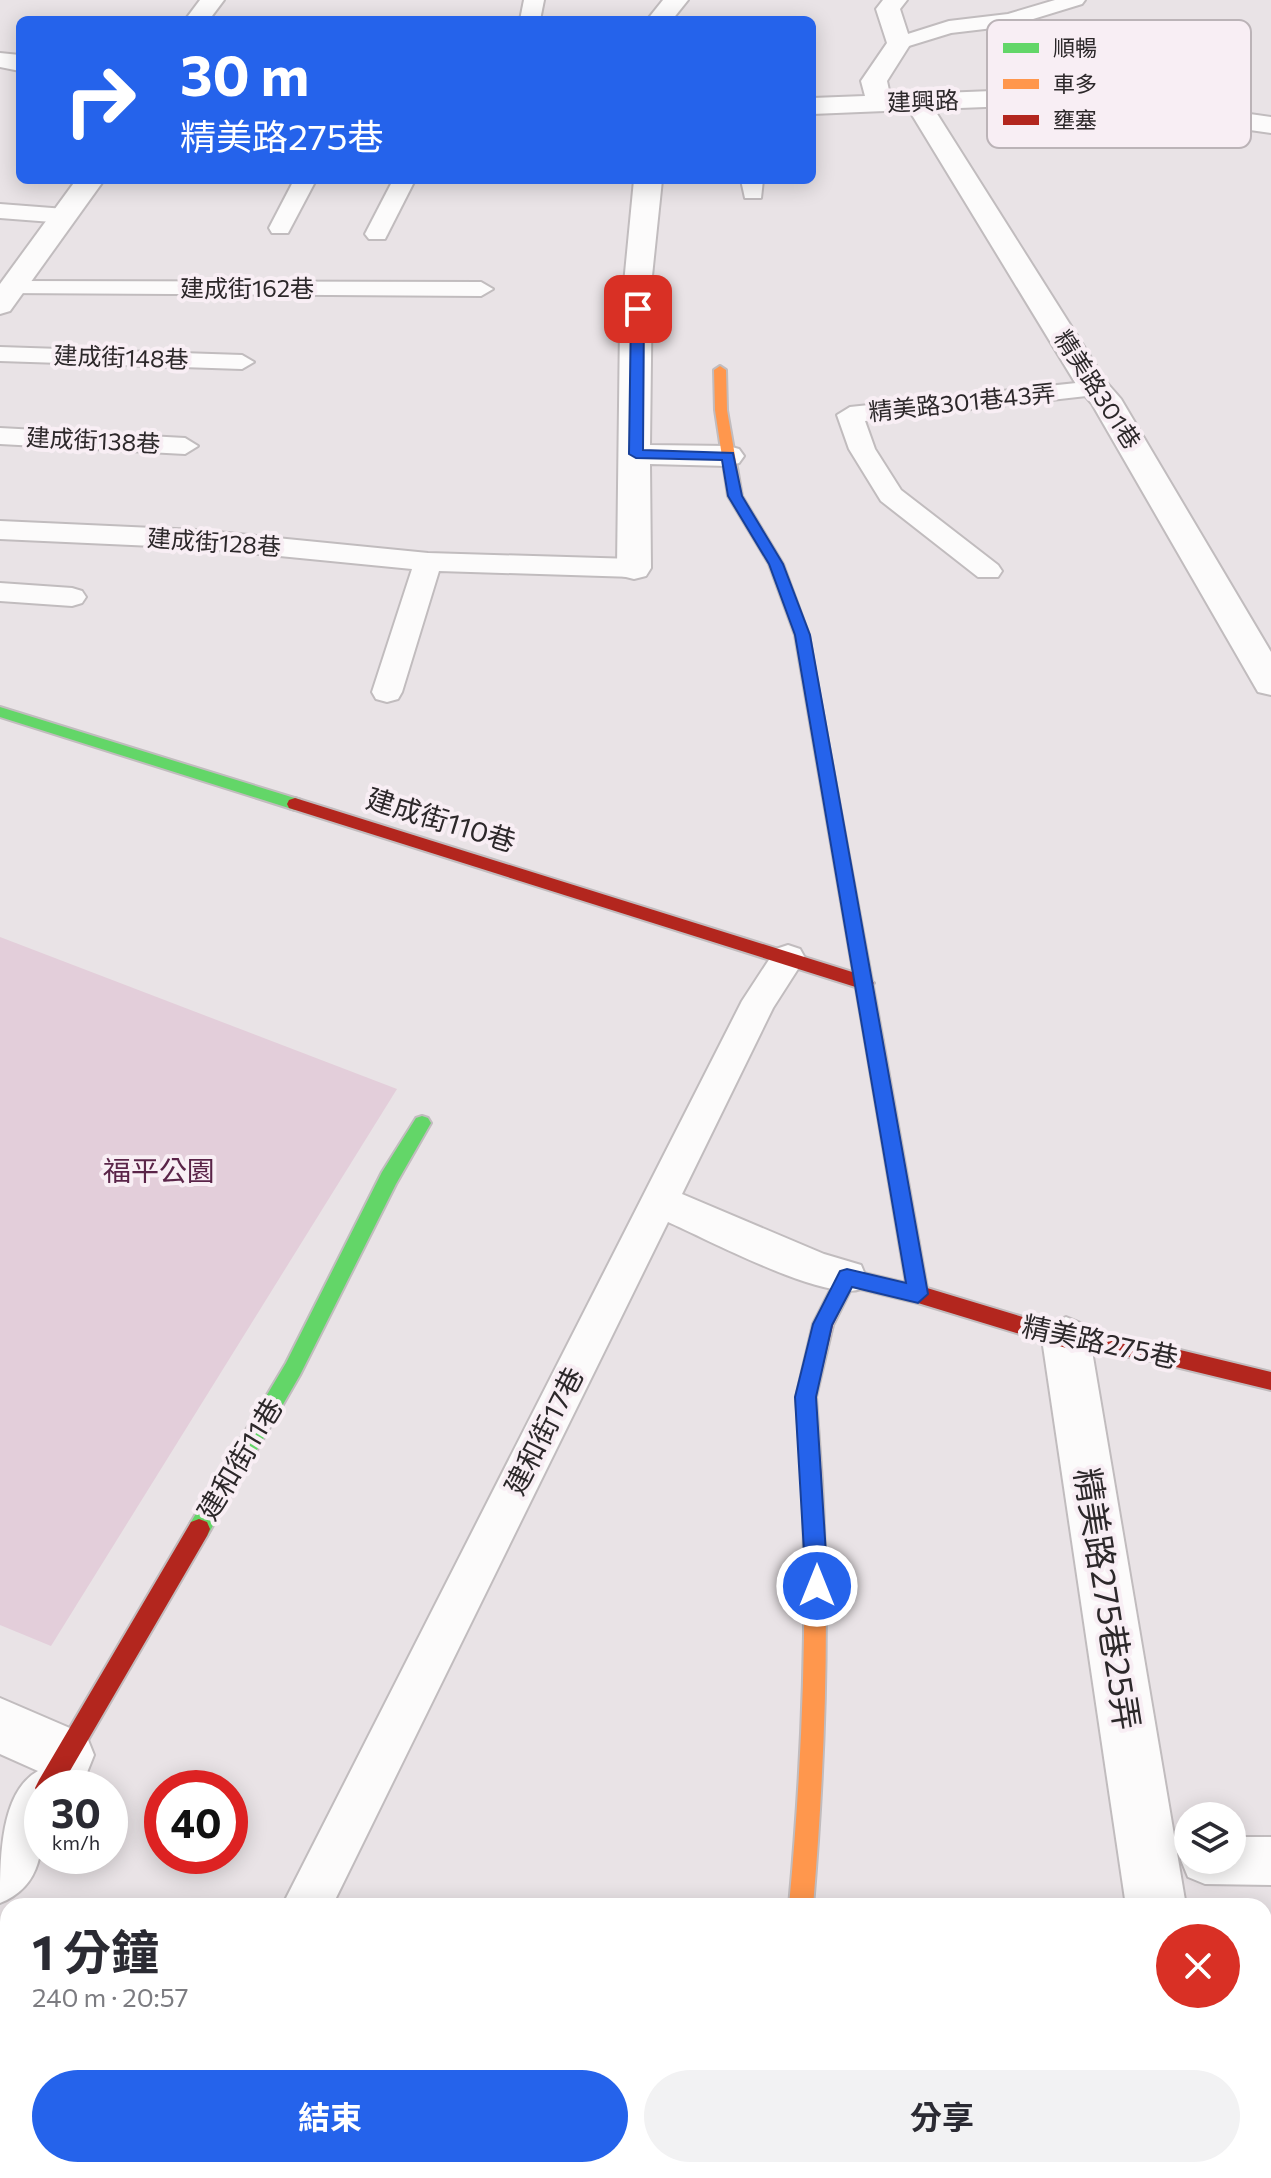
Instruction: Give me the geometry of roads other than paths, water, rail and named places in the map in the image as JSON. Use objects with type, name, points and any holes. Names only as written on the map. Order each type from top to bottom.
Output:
[{"type":"street","points":[[662,16],[676,0]]},
{"type":"street","points":[[879,103],[874,81],[899,43],[888,9],[895,0]]},
{"type":"street","name":"建興路","points":[[816,106],[987,99]]},
{"type":"street","name":"精美路301巷","points":[[917,102],[1095,389],[1113,412],[1271,683]]},
{"type":"street","name":"建興路","points":[[1251,120],[1271,125]]},
{"type":"street","points":[[7,296],[87,184]]},
{"type":"street","points":[[634,568],[641,226],[647,184]]},
{"type":"street","points":[[720,370],[721,410],[735,496],[776,564],[802,635],[918,1294]]},
{"type":"street","points":[[636,454],[728,456]]},
{"type":"street","name":"建成街110巷","points":[[0,712],[865,983]]},
{"type":"street","name":"建和街11巷","points":[[58,1770],[293,1369],[389,1178],[422,1123]]},
{"type":"street","points":[[802,1898],[812,1785],[817,1558],[806,1397],[823,1324],[847,1277]]},
{"type":"street","name":"精美路275巷","points":[[847,1277],[918,1294],[1066,1339],[1143,1350],[1271,1381]]},
{"type":"street","name":"精美路275巷25弄","points":[[1066,1339],[1164,1875]]},
{"type":"street","points":[[0,1726],[42,1770]]},
{"type":"street","name":"建和街11巷","points":[[0,1874],[24,1831]]},
{"type":"lane","points":[[1010,20],[1075,0]]},
{"type":"lane","points":[[899,43],[949,27],[987,23]]},
{"type":"lane","points":[[280,228],[303,184]]},
{"type":"lane","points":[[377,234],[402,184]]},
{"type":"lane","points":[[0,211],[65,216]]},
{"type":"lane","name":"建成街162巷","points":[[7,296],[481,289]]},
{"type":"lane","name":"建成街148巷","points":[[0,354],[242,362]]},
{"type":"lane","name":"精美路301巷43弄","points":[[988,571],[891,495],[862,449],[850,415],[1095,389]]},
{"type":"lane","name":"建成街138巷","points":[[0,436],[185,446]]},
{"type":"lane","name":"建成街128巷","points":[[0,530],[197,539],[428,562],[634,568]]},
{"type":"lane","points":[[387,692],[428,562]]},
{"type":"lane","points":[[0,592],[72,597]]},
{"type":"lane","name":"建和街17巷","points":[[310,1898],[759,1001],[788,958]]},
{"type":"lane","name":"精美路275巷","points":[[659,1201],[819,1270],[847,1277]]},
{"type":"lane","points":[[1246,1861],[1271,1861]]},
{"type":"park label","name":"福平公園","points":[[159,1171]]}]
